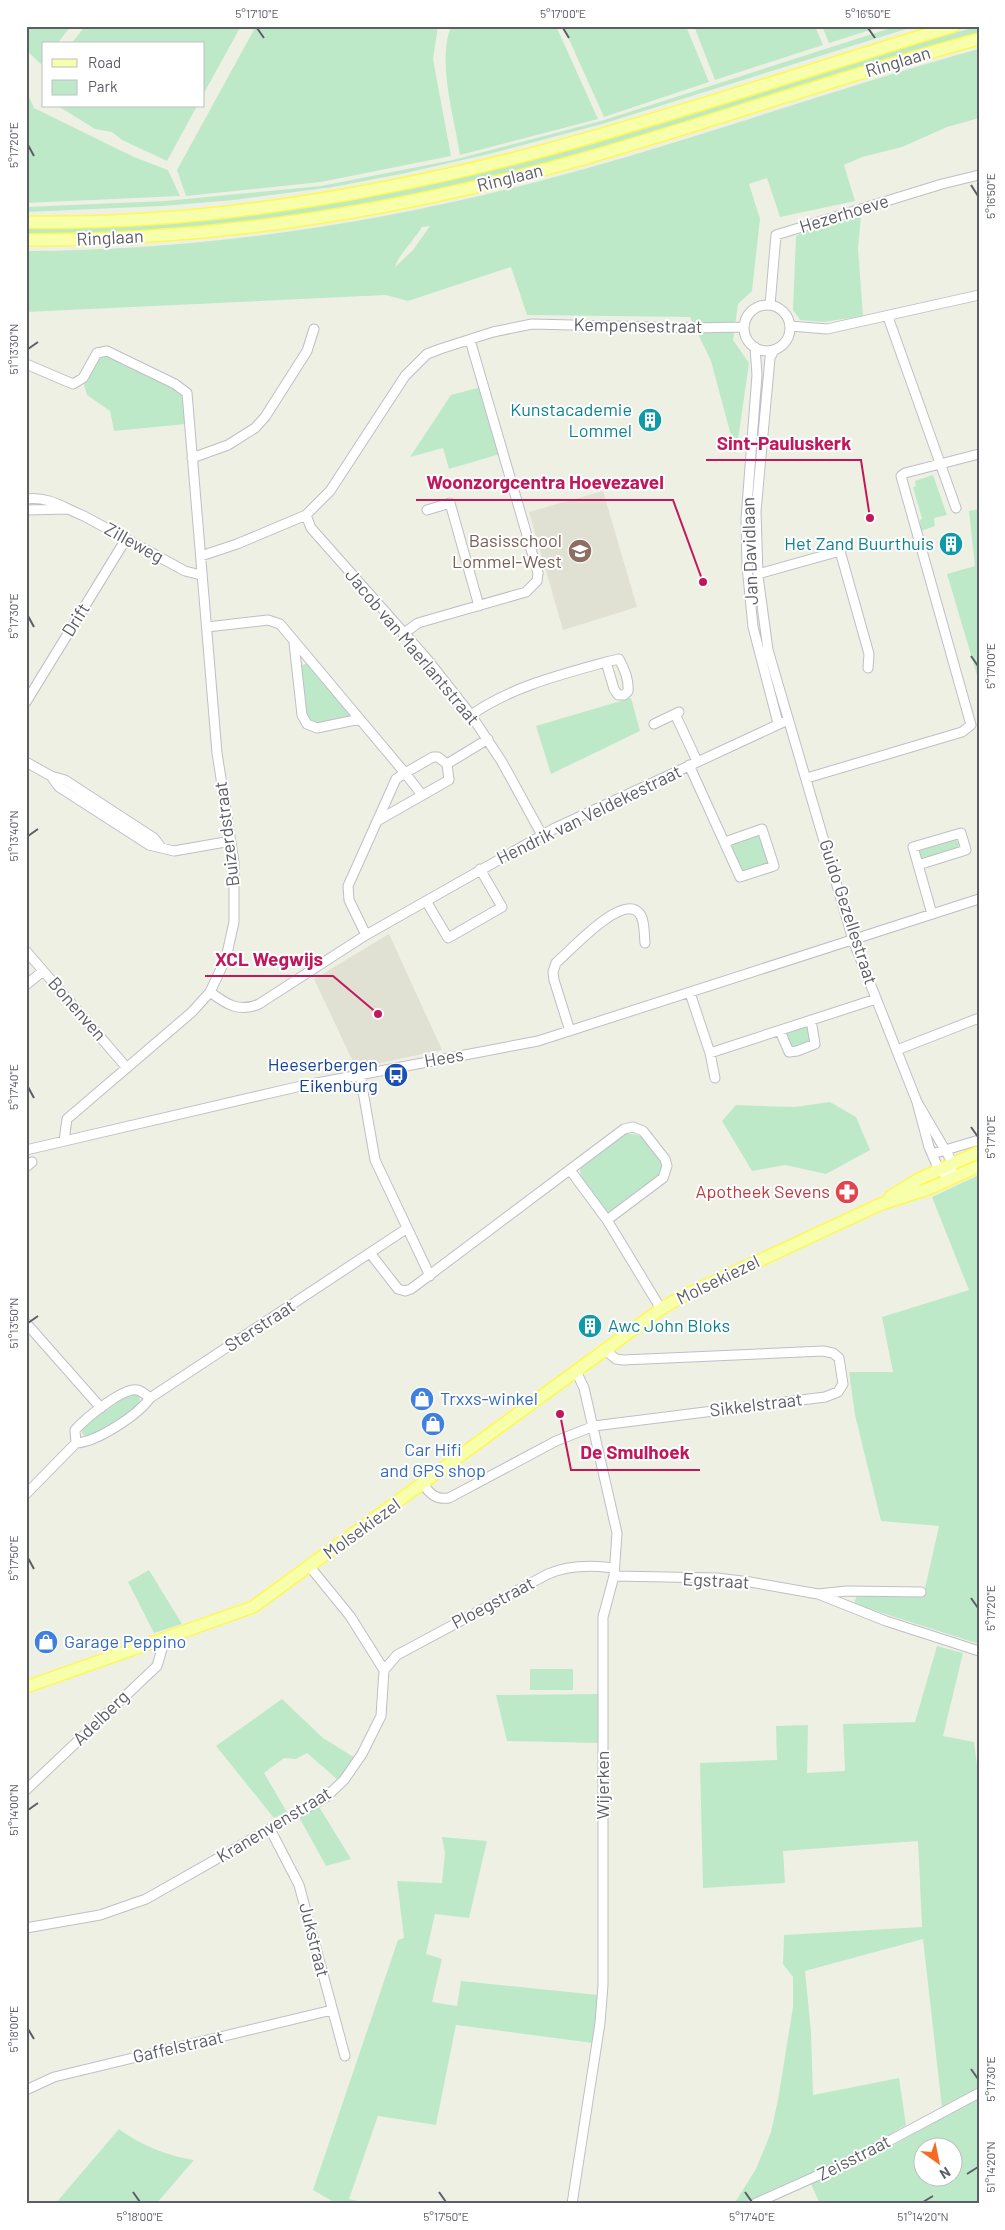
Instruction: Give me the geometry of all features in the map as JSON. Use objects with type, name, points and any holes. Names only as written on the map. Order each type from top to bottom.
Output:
[{"type":"main road","name":"Ringlaan","points":[[26,222],[190,215],[313,200],[396,186],[542,151],[954,26]]},
{"type":"main road","name":"Ringlaan","points":[[26,240],[100,239],[211,232],[296,222],[405,202],[490,184],[579,160],[979,39]]},
{"type":"main road","name":"Molsekiezel","points":[[881,1204],[911,1184],[979,1152]]},
{"type":"main road","name":"Molsekiezel","points":[[26,1687],[253,1607],[662,1309],[702,1287],[881,1204],[928,1189],[979,1166]]},
{"type":"street","name":"Hezerhoeve","points":[[770,305],[776,235],[942,184],[979,175]]},
{"type":"street","points":[[790,326],[828,329],[979,295]]},
{"type":"street","points":[[770,305],[782,310],[789,320],[790,326],[786,341],[774,350],[768,351],[755,347],[747,338],[744,327],[748,314],[752,310],[758,306],[770,305]]},
{"type":"street","points":[[888,317],[956,508]]},
{"type":"street","name":"Kempensestraat","points":[[306,515],[330,492],[416,363],[427,354],[493,332],[532,324],[670,328],[744,327]]},
{"type":"street","points":[[192,458],[228,445],[255,428],[265,417],[307,351],[314,329]]},
{"type":"street","points":[[403,634],[418,624],[526,592],[537,581],[538,573],[470,340]]},
{"type":"street","name":"Jan Davidlaan","points":[[755,347],[757,358],[745,537],[748,588],[758,652],[778,723]]},
{"type":"street","name":"Jan Davidlaan","points":[[774,350],[770,358],[759,468],[756,511],[758,574],[768,650],[788,720]]},
{"type":"street","name":"Buizerdstraat","points":[[26,364],[73,384],[83,378],[97,353],[107,351],[184,389],[188,401],[217,752],[234,862],[234,922],[226,958],[210,992],[192,1012],[67,1119],[64,1141]]},
{"type":"street","points":[[755,395],[766,396]]},
{"type":"street","points":[[807,778],[962,732],[971,725],[901,476],[979,454]]},
{"type":"street","points":[[749,467],[759,468]]},
{"type":"street","name":"Zilleweg","points":[[26,499],[57,501],[68,509],[185,571],[202,575]]},
{"type":"street","points":[[427,510],[450,502],[479,606]]},
{"type":"street","name":"Zilleweg","points":[[26,510],[68,509]]},
{"type":"street","points":[[201,556],[237,544],[306,515]]},
{"type":"street","name":"Jacob van Maerlantstraat","points":[[306,515],[311,528],[432,666],[471,715],[488,740],[542,835]]},
{"type":"street","name":"Drift","points":[[26,702],[126,539]]},
{"type":"street","name":"Jan Davidlaan","points":[[758,574],[840,551],[869,654],[868,668]]},
{"type":"street","points":[[207,627],[275,621],[405,772],[422,795]]},
{"type":"street","points":[[294,643],[302,715],[307,724],[317,728],[360,720]]},
{"type":"street","points":[[758,652],[768,650]]},
{"type":"street","points":[[471,715],[505,694],[530,684],[606,662]]},
{"type":"street","name":"Hendrik van Veldekestraat","points":[[654,724],[677,713],[693,763]]},
{"type":"street","name":"Guido Gezellestraat","points":[[788,720],[807,778],[854,940],[917,1102],[932,1154],[939,1170]]},
{"type":"street","name":"Hendrik van Veldekestraat","points":[[210,992],[227,1005],[242,1009],[250,1008],[271,997],[366,935],[542,835],[778,723],[788,720]]},
{"type":"street","points":[[447,764],[488,740]]},
{"type":"street","points":[[366,935],[347,894],[348,886],[376,821],[396,779],[433,756],[438,757],[447,764],[448,780],[376,821]]},
{"type":"street","points":[[26,762],[51,776],[65,780],[154,838],[160,846],[174,850],[231,841]]},
{"type":"street","points":[[693,763],[725,842],[740,877],[774,866],[762,829],[725,842]]},
{"type":"street","points":[[918,865],[966,850],[961,833],[913,847],[918,865],[932,914]]},
{"type":"street","name":"Hendrik van Veldekestraat","points":[[426,901],[448,938],[502,907],[480,869]]},
{"type":"street","name":"Hees","points":[[26,1150],[360,1074],[538,1041],[979,899]]},
{"type":"street","points":[[570,1031],[554,980],[553,972],[556,963],[613,913],[621,910],[631,908],[638,911],[642,916],[645,943]]},
{"type":"street","name":"Bonenven","points":[[26,951],[127,1068]]},
{"type":"street","points":[[26,985],[43,971]]},
{"type":"street","points":[[690,993],[710,1053],[714,1078]]},
{"type":"street","points":[[710,1053],[876,999]]},
{"type":"street","points":[[897,1050],[979,1018]]},
{"type":"street","points":[[780,1031],[789,1052],[808,1048],[815,1044],[811,1020]]},
{"type":"street","points":[[360,1074],[375,1160],[406,1229],[430,1276]]},
{"type":"street","name":"Guido Gezellestraat","points":[[917,1102],[953,1164],[952,1178]]},
{"type":"street","points":[[370,1253],[398,1290],[412,1290],[624,1129],[633,1127],[643,1131],[664,1159],[667,1166],[664,1178],[607,1220]]},
{"type":"street","points":[[932,1154],[979,1140]]},
{"type":"street","points":[[570,1170],[607,1220],[662,1309]]},
{"type":"street","points":[[939,1170],[952,1178]]},
{"type":"street","name":"Sterstraat","points":[[26,1494],[76,1444],[87,1443],[97,1438],[144,1406],[150,1398],[406,1229]]},
{"type":"street","points":[[26,1323],[101,1408]]},
{"type":"street","name":"Sikkelstraat","points":[[423,1484],[433,1496],[441,1500],[449,1498],[556,1441],[594,1426],[825,1397],[838,1392],[843,1384],[839,1358],[833,1353],[823,1351],[623,1360],[616,1359],[605,1350]]},
{"type":"street","name":"Wijerken","points":[[572,2204],[602,2008],[603,1617],[617,1554],[617,1533],[594,1426],[584,1388],[576,1371]]},
{"type":"street","name":"Sterstraat","points":[[76,1444],[76,1430],[101,1408],[129,1390],[137,1390],[150,1398]]},
{"type":"street","name":"Ploegstraat","points":[[384,1670],[397,1655],[560,1568],[580,1566],[614,1572]]},
{"type":"street","points":[[310,1567],[350,1616],[384,1670]]},
{"type":"street","name":"Egstraat","points":[[614,1572],[717,1578],[818,1594],[886,1621],[979,1651]]},
{"type":"street","name":"Egstraat","points":[[818,1594],[847,1591],[921,1592]]},
{"type":"street","name":"Adelberg","points":[[26,1790],[157,1666],[162,1649],[162,1640]]},
{"type":"street","name":"Kranenvenstraat","points":[[26,1928],[100,1915],[146,1899],[326,1797],[344,1780],[362,1754],[382,1716],[384,1670]]},
{"type":"street","name":"Jukstraat","points":[[270,1828],[299,1885],[345,2056]]},
{"type":"street","name":"Gaffelstraat","points":[[26,2090],[54,2076],[332,2010]]},
{"type":"street","name":"Zeisstraat","points":[[754,2204],[859,2157],[979,2093]]},
{"type":"shaded area","name":"Basisschool Lommel-West","points":[[603,491],[637,607],[563,630],[529,512]]},
{"type":"shaded area","points":[[389,934],[442,1050],[356,1068],[314,979]]},
{"type":"green space","points":[[26,26],[71,26],[59,42],[42,42],[41,64],[26,50]]},
{"type":"green space","points":[[85,26],[241,26],[205,91],[205,42],[73,42]]},
{"type":"green space","points":[[256,26],[438,26],[433,59],[451,156],[321,182],[186,196],[177,170]]},
{"type":"green space","points":[[451,26],[556,26],[598,119],[460,155],[446,73],[447,41]]},
{"type":"green space","points":[[563,26],[686,26],[709,82],[604,117]]},
{"type":"green space","points":[[694,26],[815,26],[823,45],[715,80]]},
{"type":"green space","points":[[822,26],[883,26],[829,43]]},
{"type":"green space","points":[[897,26],[916,26],[602,124],[489,154],[401,174],[333,187],[234,200],[163,206],[26,212],[26,207],[165,201],[321,186],[453,160],[601,121]]},
{"type":"green space","points":[[979,26],[979,32],[641,137],[505,174],[386,201],[284,217],[181,228],[26,234],[26,226],[327,203],[428,184],[566,151],[900,48]]},
{"type":"green space","points":[[979,49],[979,118],[947,127],[902,147],[862,157],[844,165],[855,201],[780,217],[767,178],[749,184],[760,219],[752,291],[738,304],[733,340],[749,363],[736,454],[711,361],[690,317],[527,315],[511,267],[408,301],[386,295],[26,312],[26,251],[159,246],[225,240],[356,221],[422,209],[605,163]],"holes":[[[430,226],[413,250],[395,267],[399,258],[422,227]]]},
{"type":"green space","points":[[26,90],[34,108],[134,157],[168,170],[180,196],[26,203]]},
{"type":"green space","points":[[61,108],[196,108],[167,161],[122,140],[112,132],[95,129]]},
{"type":"green space","points":[[861,216],[858,248],[863,316],[824,322],[800,320],[793,310],[796,236],[812,228]]},
{"type":"green space","points":[[99,356],[107,356],[180,391],[183,399],[186,424],[114,431],[110,411],[87,395],[84,385]]},
{"type":"green space","points":[[481,387],[500,454],[449,469],[443,448],[410,457],[451,395]]},
{"type":"green space","points":[[933,475],[947,515],[934,518],[935,526],[921,531],[920,520],[922,519],[913,487],[916,486],[915,481]]},
{"type":"green space","points":[[979,509],[979,682],[947,574],[975,566],[969,511]]},
{"type":"green space","points":[[306,663],[350,712],[349,717],[318,725],[306,718],[300,667]]},
{"type":"green space","points":[[631,698],[640,731],[551,774],[536,726]]},
{"type":"green space","points":[[755,835],[761,838],[769,860],[765,865],[744,871],[741,870],[732,849],[733,843]]},
{"type":"green space","points":[[954,839],[960,843],[956,850],[923,859],[919,857],[918,850],[920,847]]},
{"type":"green space","points":[[805,1026],[810,1030],[812,1042],[792,1049],[786,1033]]},
{"type":"green space","points":[[830,1102],[856,1117],[870,1150],[826,1174],[785,1165],[752,1171],[722,1121],[736,1105],[794,1107]]},
{"type":"green space","points":[[626,1133],[641,1136],[662,1162],[661,1173],[609,1212],[604,1210],[581,1179],[580,1169]]},
{"type":"green space","points":[[979,1175],[979,1644],[854,1604],[857,1595],[923,1597],[939,1526],[881,1521],[855,1415],[849,1372],[893,1372],[882,1317],[969,1290],[932,1197]]},
{"type":"green space","points":[[132,1393],[139,1396],[140,1400],[137,1406],[93,1436],[85,1436],[82,1433],[83,1426]]},
{"type":"green space","points":[[149,1570],[182,1624],[154,1633],[128,1582]]},
{"type":"green space","points":[[937,1646],[963,1653],[943,1736],[974,1742],[979,1780],[979,2088],[942,2108],[923,1939],[805,1971],[811,2032],[813,2095],[899,2078],[906,2125],[866,2148],[825,2168],[740,2204],[734,2204],[756,2169],[771,2132],[778,2100],[793,2007],[793,1977],[783,1964],[784,1935],[922,1927],[918,1841],[783,1851],[785,1883],[703,1888],[700,1763],[777,1760],[776,1726],[808,1725],[807,1773],[845,1771],[843,1724],[915,1722]]},
{"type":"green space","points":[[530,1669],[573,1669],[573,1690],[530,1690]]},
{"type":"green space","points":[[599,1694],[599,1743],[507,1741],[496,1695]]},
{"type":"green space","points":[[282,1699],[323,1738],[355,1758],[338,1780],[307,1753],[296,1759],[284,1758],[264,1773],[287,1812],[274,1818],[216,1746]]},
{"type":"green space","points":[[318,1805],[351,1859],[326,1866],[299,1817]]},
{"type":"green space","points":[[442,1837],[487,1841],[469,1918],[435,1914],[426,1954],[442,1959],[432,2002],[457,2006],[461,1981],[598,1995],[593,2043],[456,2025],[436,2125],[378,2116],[349,2199],[371,2204],[337,2204],[313,2190],[398,1940],[404,1938],[397,1881],[442,1883],[445,1853]]},
{"type":"green space","points":[[979,2097],[979,2204],[820,2204],[811,2184],[836,2172],[855,2167]]},
{"type":"green space","points":[[119,2129],[155,2149],[174,2156],[194,2160],[156,2204],[55,2204]]},
{"type":"place","name":"Kunstacademie Lommel","points":[[650,420]]},
{"type":"place","name":"Sint-Pauluskerk","points":[[870,518]]},
{"type":"place","name":"Het Zand Buurthuis","points":[[951,544]]},
{"type":"place","name":"Basisschool Lommel-West","points":[[580,551]]},
{"type":"place","name":"Woonzorgcentra Hoevezavel","points":[[703,582]]},
{"type":"place","name":"XCL Wegwijs","points":[[378,1014]]},
{"type":"place","name":"Heeserbergen Eikenburg","points":[[396,1075]]},
{"type":"place","name":"Apotheek Sevens","points":[[847,1192]]},
{"type":"place","name":"Awc John Bloks","points":[[590,1326]]},
{"type":"place","name":"Trxxs-winkel","points":[[422,1399]]},
{"type":"place","name":"De Smulhoek","points":[[560,1414]]},
{"type":"place","name":"Car Hifi and GPS shop","points":[[433,1424]]},
{"type":"place","name":"Garage Peppino","points":[[46,1642]]}]
